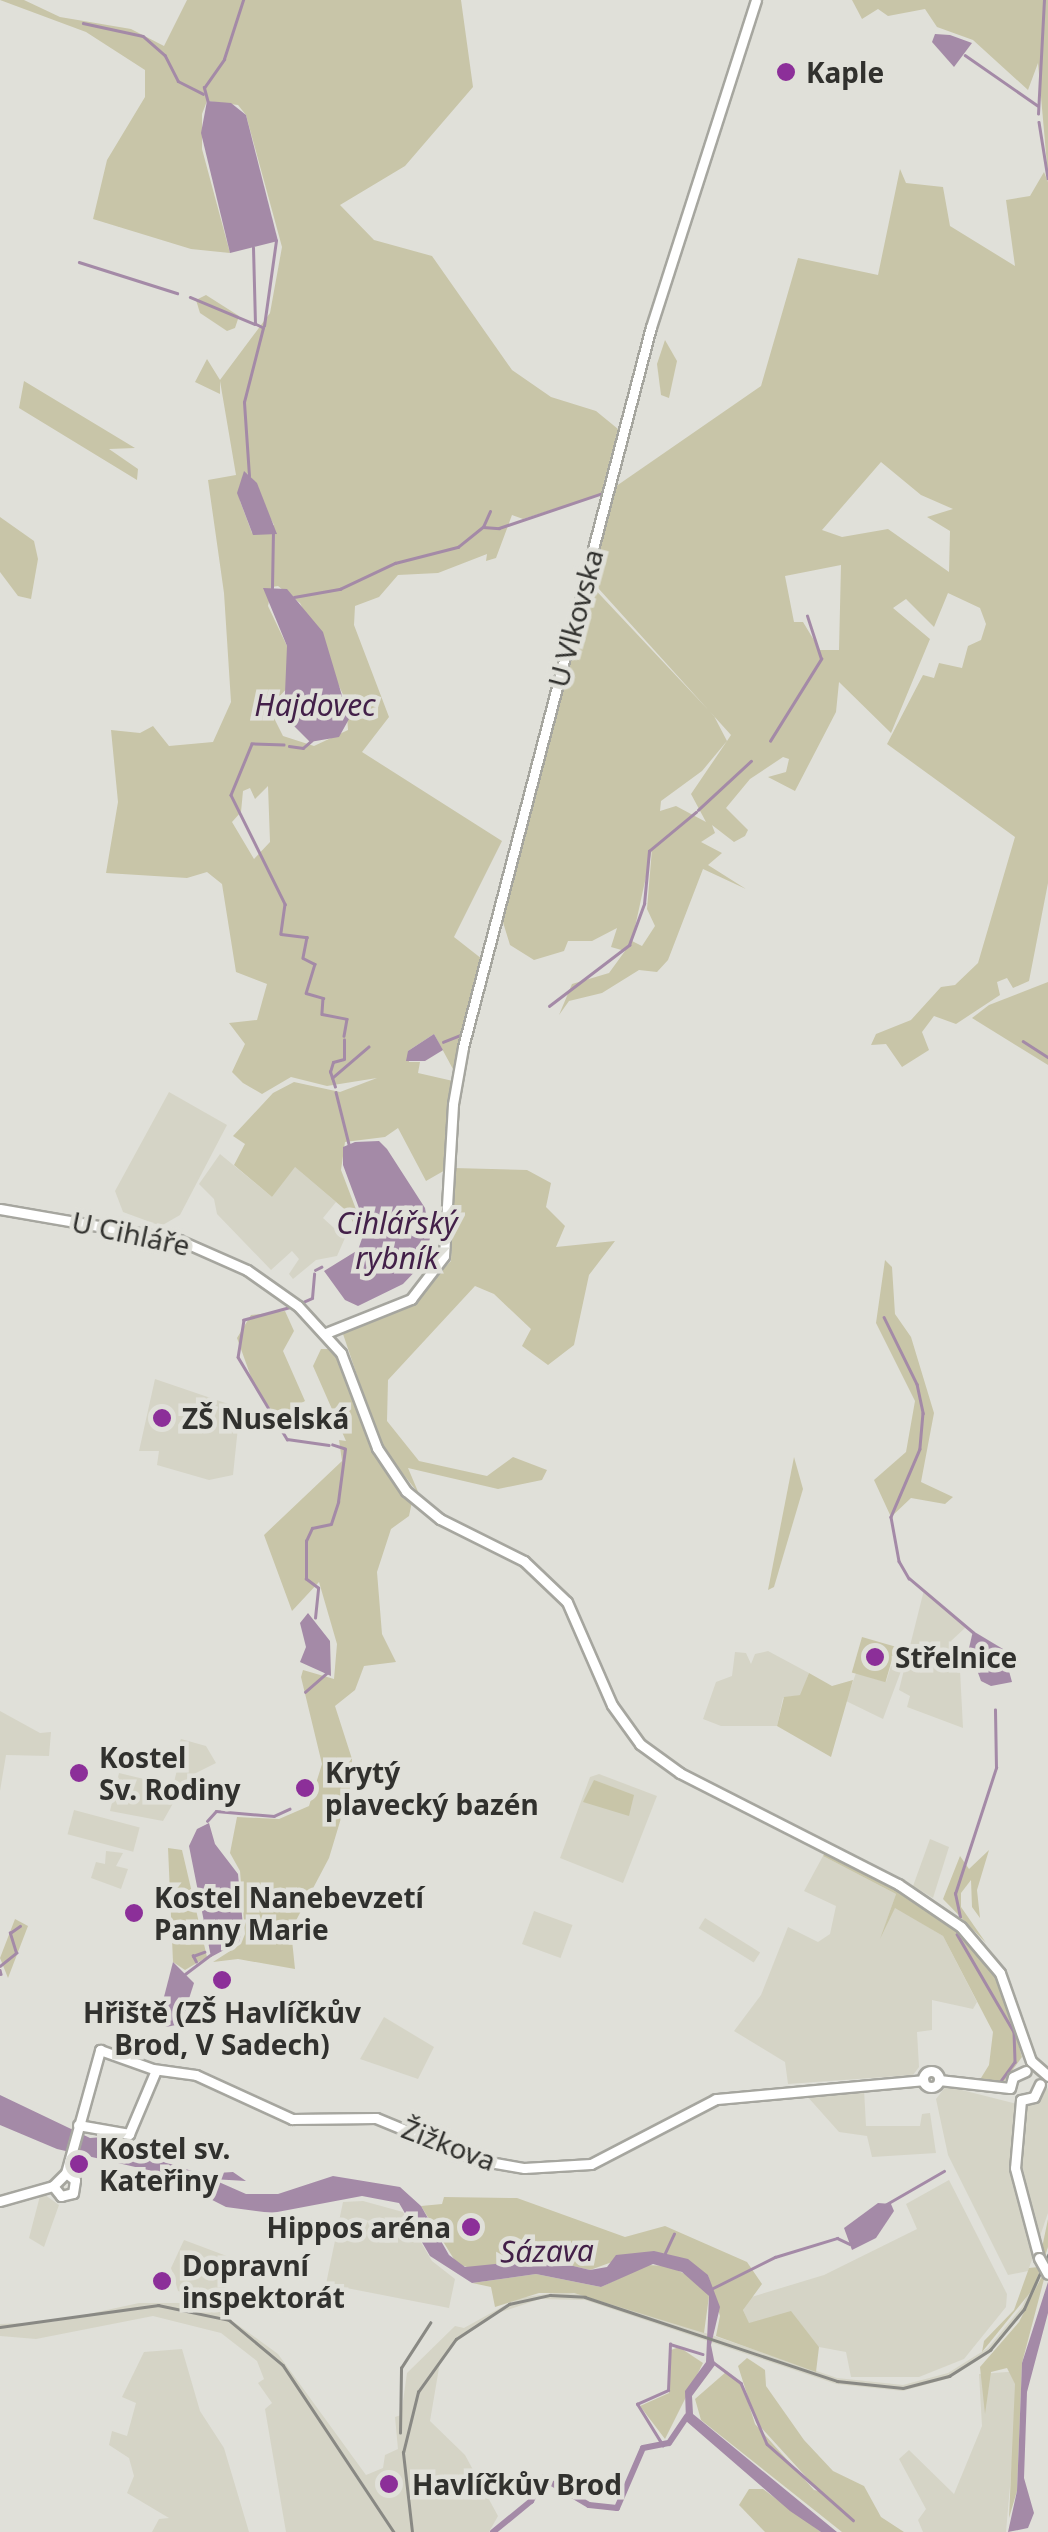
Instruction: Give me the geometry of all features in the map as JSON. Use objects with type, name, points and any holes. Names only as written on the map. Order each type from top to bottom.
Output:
[{"type":"main road","name":"U Vlkovska","points":[[326,1333],[424,1289],[442,1260],[448,1220],[453,1104],[463,1048],[651,328],[756,0]]},
{"type":"main road","name":"U Cihláře","points":[[0,1209],[142,1230],[199,1247],[270,1284],[326,1333],[348,1367],[384,1462],[418,1503],[524,1561],[567,1602],[615,1712],[640,1744],[670,1768],[873,1871],[948,1918],[1000,1973],[1024,2038]]},
{"type":"main road","points":[[1024,2038],[1026,2071]]},
{"type":"main road","points":[[1024,2038],[1032,2064],[1048,2076]]},
{"type":"main road","name":"Žižkova","points":[[78,2126],[94,2055],[102,2050],[156,2070],[199,2076],[292,2119],[376,2118],[490,2164],[559,2169],[591,2164],[710,2101],[924,2080],[930,2072],[939,2080],[1010,2088]]},
{"type":"main road","points":[[1,2201],[53,2186],[66,2174],[78,2126],[112,2132],[132,2129],[156,2070]]},
{"type":"main road","points":[[1021,2100],[1034,2097],[1044,2084],[1026,2071]]},
{"type":"main road","points":[[1026,2071],[1013,2076],[1010,2088],[1021,2100],[1016,2179],[1039,2258],[1048,2274]]},
{"type":"main road","points":[[53,2186],[63,2197],[74,2193],[76,2182],[66,2174]]},
{"type":"shaded area","points":[[0,0],[24,0],[60,17],[131,29],[164,46],[187,0],[461,0],[473,87],[405,166],[340,205],[374,240],[432,256],[512,370],[551,397],[596,411],[618,429],[601,494],[523,519],[512,515],[496,558],[486,561],[487,554],[438,573],[398,575],[379,597],[355,606],[354,625],[389,717],[362,752],[502,841],[454,937],[482,959],[454,1071],[434,1034],[408,1051],[409,1062],[420,1062],[418,1073],[453,1081],[447,1169],[426,1181],[398,1128],[385,1137],[345,1142],[341,1170],[362,1225],[356,1230],[349,1213],[295,1167],[272,1197],[234,1165],[245,1144],[233,1136],[273,1093],[294,1082],[340,1092],[377,1078],[327,1086],[291,1077],[262,1094],[243,1083],[232,1072],[245,1044],[229,1023],[257,1020],[267,984],[236,972],[222,884],[207,872],[187,878],[106,873],[118,802],[111,730],[140,733],[153,726],[169,746],[213,742],[231,702],[224,593],[208,480],[236,475],[220,381],[220,394],[195,382],[207,359],[220,380],[270,313],[282,247],[246,115],[238,105],[207,101],[202,114],[202,149],[230,253],[191,249],[93,219],[107,160],[145,97],[145,70],[86,32]],"holes":[[[247,473],[274,525],[252,533],[240,501]],[[278,586],[300,603],[346,701],[348,730],[314,746],[283,736],[269,708],[288,687],[287,646],[268,606],[272,587]],[[268,786],[270,842],[254,859],[232,822],[241,812],[243,791],[250,788],[255,799]]]},
{"type":"shaded area","points":[[852,0],[1048,0],[1048,176],[1038,63],[1028,90],[973,40],[937,27],[925,9],[888,16],[878,9],[862,19]]},
{"type":"shaded area","points":[[900,169],[906,183],[943,187],[950,226],[1015,266],[1006,200],[1030,196],[1044,172],[1048,182],[1048,883],[1029,981],[1013,988],[1007,978],[997,982],[1000,995],[956,1024],[934,1016],[922,1032],[929,1050],[902,1067],[886,1044],[871,1045],[876,1034],[911,1020],[941,987],[955,985],[978,963],[1015,837],[887,744],[923,675],[934,678],[939,663],[962,668],[968,646],[981,640],[986,624],[980,608],[948,593],[934,627],[906,599],[893,608],[930,639],[891,733],[839,682],[836,712],[795,791],[768,777],[786,772],[789,759],[783,757],[750,779],[726,808],[748,830],[745,836],[734,842],[712,825],[715,833],[701,842],[722,853],[708,865],[746,889],[703,869],[668,960],[657,972],[639,970],[602,993],[569,1001],[559,1015],[572,984],[609,973],[625,951],[611,947],[617,928],[592,941],[568,941],[564,951],[534,960],[510,945],[502,919],[588,582],[709,711],[589,578],[612,489],[761,386],[798,258],[878,275]],"holes":[[[881,462],[921,495],[953,509],[927,517],[950,531],[949,572],[888,529],[842,537],[822,530]],[[841,565],[839,650],[820,650],[803,622],[794,622],[785,576]],[[714,716],[731,735],[727,741]],[[727,741],[691,794],[706,822],[676,806],[660,811],[661,801],[702,771]],[[652,849],[647,909],[655,926],[642,946],[632,941]]]},
{"type":"shaded area","points":[[206,295],[239,316],[235,328],[227,331],[200,313],[196,300]]},
{"type":"shaded area","points":[[665,340],[677,361],[669,398],[661,395],[657,364]]},
{"type":"shaded area","points":[[24,381],[135,448],[109,449],[138,469],[137,480],[19,408]]},
{"type":"shaded area","points":[[0,517],[34,541],[38,559],[31,599],[18,596],[0,572]]},
{"type":"shaded area","points":[[1048,982],[1048,1065],[972,1018],[989,1005]]},
{"type":"shaded area","points":[[169,1092],[227,1125],[180,1215],[161,1226],[123,1212],[115,1191]]},
{"type":"shaded area","points":[[220,1154],[272,1197],[294,1166],[336,1202],[323,1218],[345,1238],[337,1256],[316,1260],[293,1279],[289,1274],[299,1259],[292,1251],[271,1270],[217,1214],[214,1199],[199,1184]]},
{"type":"shaded area","points":[[454,1168],[527,1170],[551,1183],[546,1207],[565,1226],[556,1247],[615,1241],[589,1275],[574,1345],[548,1365],[522,1346],[531,1329],[494,1294],[475,1286],[388,1380],[387,1421],[419,1461],[487,1476],[513,1457],[547,1470],[542,1480],[498,1489],[408,1468],[419,1494],[381,1446],[343,1334],[413,1301],[451,1261]]},
{"type":"shaded area","points":[[885,1260],[892,1267],[895,1314],[911,1337],[934,1413],[921,1482],[953,1497],[945,1504],[911,1498],[891,1517],[874,1480],[906,1452],[915,1401],[876,1323]]},
{"type":"shaded area","points":[[285,1311],[294,1331],[283,1351],[305,1401],[277,1417],[255,1388],[237,1338],[251,1315]]},
{"type":"shaded area","points":[[321,1349],[334,1349],[378,1458],[412,1502],[409,1516],[391,1529],[377,1572],[382,1634],[396,1662],[364,1666],[355,1690],[335,1706],[352,1759],[351,1785],[329,1858],[291,1930],[295,1969],[238,1959],[213,1962],[241,1944],[245,1934],[240,1871],[230,1853],[237,1817],[279,1819],[309,1806],[322,1764],[301,1677],[303,1670],[334,1679],[337,1644],[319,1582],[292,1611],[264,1535],[342,1461],[339,1440],[346,1441],[313,1366]]},
{"type":"shaded area","points":[[155,1379],[240,1408],[233,1475],[209,1480],[157,1465],[159,1451],[139,1451]]},
{"type":"shaded area","points":[[794,1457],[803,1489],[774,1587],[768,1590]]},
{"type":"shaded area","points":[[924,1590],[966,1627],[951,1641],[970,1665],[960,1670],[963,1728],[907,1707],[910,1696],[899,1690]]},
{"type":"shaded area","name":"Střelnice","points":[[862,1637],[896,1647],[885,1682],[852,1673]]},
{"type":"shaded area","points":[[768,1651],[809,1673],[801,1695],[783,1698],[777,1726],[721,1726],[703,1719],[716,1682],[732,1676],[735,1652],[746,1653],[751,1664],[755,1654]]},
{"type":"shaded area","points":[[891,1666],[901,1671],[883,1719],[846,1701],[856,1673],[886,1682]]},
{"type":"shaded area","points":[[809,1673],[832,1686],[853,1680],[831,1757],[777,1726],[784,1697],[800,1695]]},
{"type":"shaded area","points":[[0,1711],[40,1733],[51,1732],[49,1756],[6,1755],[0,1791]]},
{"type":"shaded area","points":[[181,1739],[206,1746],[216,1763],[188,1777],[163,1821],[110,1811],[119,1773],[173,1786],[177,1770],[154,1764],[158,1753],[173,1756]]},
{"type":"shaded area","points":[[599,1774],[657,1796],[623,1883],[560,1858],[590,1777]]},
{"type":"shaded area","points":[[594,1780],[634,1795],[629,1816],[583,1802]]},
{"type":"shaded area","points":[[74,1810],[140,1828],[133,1852],[68,1834]]},
{"type":"shaded area","points":[[930,1839],[949,1847],[933,1898],[913,1886]]},
{"type":"shaded area","points":[[168,1848],[182,1850],[207,1957],[185,1970],[173,1962]]},
{"type":"shaded area","points":[[989,1850],[977,1890],[980,1918],[972,1907],[971,1880],[961,1893],[961,1907],[986,1943],[943,1899],[960,1856],[969,1869]]},
{"type":"shaded area","points":[[106,1851],[123,1853],[116,1866],[128,1869],[121,1889],[91,1878],[96,1862],[105,1864]]},
{"type":"shaded area","points":[[826,1852],[923,1904],[964,1934],[1000,1978],[1022,2057],[1003,2083],[968,2081],[981,2078],[989,2065],[993,2032],[943,1936],[895,1908],[880,1939],[896,1894],[823,1856]]},
{"type":"shaded area","points":[[823,1856],[896,1894],[883,1932],[895,1907],[943,1936],[977,2002],[973,2009],[932,2000],[932,2030],[917,2032],[919,2067],[913,2075],[788,2084],[785,2062],[734,2031],[761,1995],[788,1927],[818,1942],[830,1934],[836,1906],[804,1891]]},
{"type":"shaded area","points":[[534,1911],[573,1925],[561,1958],[522,1944]]},
{"type":"shaded area","points":[[705,1918],[760,1952],[754,1963],[699,1928]]},
{"type":"shaded area","points":[[15,1919],[28,1926],[8,1978],[0,1958]]},
{"type":"shaded area","points":[[384,2017],[434,2047],[418,2079],[360,2059]]},
{"type":"shaded area","points":[[946,2086],[1025,2106],[1048,2088],[1048,2213],[1028,2271],[1008,2275],[948,2155],[936,2099]]},
{"type":"shaded area","points":[[864,2089],[866,2126],[920,2126],[922,2114],[930,2113],[936,2153],[872,2157],[867,2136],[839,2132],[806,2095]]},
{"type":"shaded area","points":[[949,2180],[1007,2294],[1006,2307],[964,2359],[919,2377],[851,2377],[846,2352],[819,2347],[791,2312],[749,2324],[743,2310],[748,2298],[824,2275],[917,2229],[906,2204]]},
{"type":"shaded area","points":[[41,2192],[59,2205],[44,2247],[29,2238]]},
{"type":"shaded area","points":[[444,2197],[517,2198],[625,2237],[665,2226],[747,2262],[762,2284],[743,2310],[749,2323],[791,2311],[819,2347],[816,2372],[716,2336],[720,2316],[708,2275],[637,2253],[590,2270],[544,2259],[477,2270],[457,2264],[421,2206],[442,2204]]},
{"type":"shaded area","points":[[363,2201],[403,2212],[432,2261],[455,2279],[449,2308],[326,2284],[343,2202]]},
{"type":"shaded area","points":[[1048,2219],[1048,2247],[1033,2289],[982,2352],[984,2341],[1014,2310],[1029,2268],[1038,2267]]},
{"type":"shaded area","points":[[184,2240],[240,2261],[216,2303],[178,2291],[171,2268]]},
{"type":"shaded area","points":[[1048,2246],[1034,2298],[991,2352],[950,2378],[903,2391],[836,2384],[585,2300],[540,2299],[498,2313],[457,2341],[440,2362],[430,2421],[465,2455],[498,2516],[489,2532],[286,2532],[265,2409],[272,2403],[258,2383],[264,2379],[257,2361],[221,2333],[153,2316],[36,2339],[0,2336],[0,2324],[52,2322],[139,2303],[186,2303],[220,2312],[278,2354],[366,2475],[383,2468],[385,2455],[398,2449],[395,2417],[401,2415],[407,2373],[455,2326],[464,2328],[518,2298],[562,2292],[600,2297],[837,2378],[903,2385],[948,2373],[988,2348],[1022,2307]]},
{"type":"shaded area","points":[[1048,2264],[1022,2363],[1017,2491],[1009,2518],[1015,2384],[1007,2368],[991,2372],[985,2414],[980,2367],[1019,2322]]},
{"type":"shaded area","points":[[647,2265],[669,2266],[695,2279],[709,2296],[704,2333],[574,2293],[539,2293],[495,2307],[491,2287],[472,2283],[536,2274],[601,2287]]},
{"type":"shaded area","points":[[679,2347],[703,2363],[665,2439],[640,2406],[669,2393],[671,2350]]},
{"type":"shaded area","points":[[182,2349],[200,2411],[224,2448],[249,2532],[152,2532],[159,2519],[169,2518],[127,2493],[134,2476],[129,2458],[109,2445],[112,2431],[127,2436],[136,2403],[122,2397],[144,2352]]},
{"type":"shaded area","points":[[747,2358],[765,2370],[766,2386],[804,2440],[833,2471],[864,2486],[881,2517],[904,2532],[842,2532],[701,2420],[695,2399],[726,2372],[743,2386],[755,2424],[819,2491],[756,2422],[738,2366]]},
{"type":"shaded area","points":[[1020,2371],[1006,2532],[923,2532],[918,2520],[926,2509],[899,2459],[909,2450],[954,2494],[982,2426],[979,2374]]},
{"type":"shaded area","points":[[749,2489],[763,2489],[821,2532],[765,2532],[739,2505]]},
{"type":"water","points":[[935,34],[972,43],[954,67],[932,42]]},
{"type":"water","points":[[207,101],[231,103],[246,115],[278,241],[230,253],[201,133]]},
{"type":"water","points":[[244,471],[257,483],[277,534],[253,535],[237,493]]},
{"type":"water","name":"Hajdovec","points":[[263,588],[287,589],[323,632],[349,719],[339,737],[310,742],[284,716],[287,646]]},
{"type":"water","points":[[434,1034],[443,1050],[425,1061],[406,1061],[408,1051]]},
{"type":"water","name":"Cihlářský rybník","points":[[379,1141],[387,1149],[425,1208],[430,1238],[424,1262],[403,1284],[358,1306],[345,1300],[324,1271],[358,1250],[366,1227],[343,1165],[343,1147]]},
{"type":"water","points":[[308,1613],[330,1641],[331,1676],[300,1662],[306,1647],[300,1623]]},
{"type":"water","points":[[973,1631],[1003,1649],[1012,1682],[991,1686],[981,1681],[969,1648]]},
{"type":"water","points":[[209,1823],[215,1844],[238,1874],[243,1926],[239,1942],[211,1957],[189,1846],[197,1829]]},
{"type":"water","points":[[173,1962],[194,1983],[181,2024],[166,2027],[158,2020]]},
{"type":"water","points":[[0,2095],[90,2138],[118,2136],[116,2146],[201,2174],[233,2172],[246,2181],[212,2179],[246,2194],[278,2194],[333,2176],[400,2187],[421,2206],[449,2255],[465,2267],[544,2259],[590,2270],[607,2267],[616,2255],[654,2251],[688,2259],[708,2275],[720,2307],[711,2345],[715,2365],[692,2396],[693,2414],[837,2532],[821,2532],[790,2511],[686,2421],[685,2391],[706,2362],[709,2296],[682,2272],[653,2264],[601,2287],[536,2274],[472,2283],[430,2256],[399,2203],[362,2196],[272,2213],[226,2207],[157,2172],[57,2149],[0,2125]]},
{"type":"water","points":[[878,2203],[891,2204],[894,2211],[876,2238],[852,2250],[844,2228]]},
{"type":"water","points":[[1048,2282],[1048,2313],[1027,2392],[1024,2478],[1034,2513],[1028,2528],[1008,2532],[1017,2491],[1022,2363]]},
{"type":"waterway","points":[[208,103],[204,88],[224,59],[243,0]]},
{"type":"waterway","points":[[1038,114],[1044,0]]},
{"type":"waterway","points":[[83,23],[143,36],[165,55],[178,81],[203,94]]},
{"type":"waterway","points":[[965,55],[1037,105]]},
{"type":"waterway","points":[[1039,122],[1048,178]]},
{"type":"waterway","points":[[264,326],[276,241]]},
{"type":"waterway","points":[[249,476],[244,402],[263,328],[255,324],[253,248]]},
{"type":"waterway","points":[[79,262],[177,293]]},
{"type":"waterway","points":[[190,297],[255,324]]},
{"type":"waterway","points":[[294,597],[340,589],[395,563],[458,547],[483,527],[499,528],[600,494]]},
{"type":"waterway","points":[[483,527],[490,511]]},
{"type":"waterway","points":[[272,588],[273,532]]},
{"type":"waterway","points":[[770,741],[821,659],[807,616]]},
{"type":"waterway","points":[[289,746],[303,748],[311,741]]},
{"type":"waterway","points":[[284,745],[252,744],[231,795],[285,904],[281,934],[307,937],[303,958],[315,964],[306,993],[323,998],[322,1014],[347,1019],[344,1036]]},
{"type":"waterway","points":[[698,810],[751,761]]},
{"type":"waterway","points":[[549,1006],[629,945],[644,904],[649,851],[696,812]]},
{"type":"waterway","points":[[443,1042],[463,1034]]},
{"type":"waterway","points":[[335,1087],[330,1072],[333,1062],[344,1059],[344,1040]]},
{"type":"waterway","points":[[1023,1041],[1048,1057]]},
{"type":"waterway","points":[[332,1078],[368,1047]]},
{"type":"waterway","points":[[336,1092],[349,1144]]},
{"type":"waterway","points":[[315,1270],[321,1267]]},
{"type":"waterway","points":[[301,1303],[312,1298],[314,1274]]},
{"type":"waterway","points":[[292,1307],[244,1320],[238,1357],[287,1439],[329,1445]]},
{"type":"waterway","points":[[884,1317],[917,1384],[923,1413],[920,1449],[891,1517],[899,1561],[909,1578],[973,1632]]},
{"type":"waterway","points":[[315,1618],[318,1588],[306,1579],[306,1541],[312,1528],[331,1524],[338,1502],[345,1449],[333,1445]]},
{"type":"waterway","points":[[305,1692],[326,1674]]},
{"type":"waterway","points":[[960,1917],[955,1894],[996,1768],[995,1710]]},
{"type":"waterway","points":[[207,1821],[216,1811],[274,1816],[289,1809]]},
{"type":"waterway","points":[[0,1966],[16,1953],[10,1933],[20,1926]]},
{"type":"waterway","points":[[957,1934],[1014,2032],[1015,2062],[1001,2081]]},
{"type":"waterway","points":[[196,1962],[193,1956],[204,1952]]},
{"type":"waterway","points":[[185,1974],[210,1955]]},
{"type":"waterway","points":[[0,1970],[1,1974]]},
{"type":"waterway","points":[[885,2205],[944,2171]]},
{"type":"waterway","points":[[665,2253],[674,2234]]},
{"type":"waterway","points":[[713,2288],[775,2257],[837,2238],[850,2244]]},
{"type":"waterway","points":[[663,2446],[637,2404],[668,2390],[670,2344],[702,2354]]},
{"type":"waterway","points":[[713,2362],[741,2383],[767,2444],[853,2520]]},
{"type":"waterway","points":[[493,2532],[531,2501],[543,2478],[589,2505],[617,2508],[643,2448],[669,2443],[687,2416]]},
{"type":"railway","points":[[412,2532],[403,2453],[418,2392],[456,2339],[509,2304],[550,2295],[585,2297],[837,2381],[903,2388],[949,2376],[990,2350],[1024,2309],[1048,2255]]},
{"type":"railway","points":[[0,2327],[158,2305],[229,2320],[283,2365],[394,2532]]},
{"type":"railway","points":[[400,2433],[401,2368],[430,2323]]},
{"type":"place","name":"Kaple","points":[[786,72]]},
{"type":"place","name":"ZŠ Nuselská","points":[[162,1418]]},
{"type":"place","name":"Střelnice","points":[[875,1657]]},
{"type":"place","name":"Kostel Sv. Rodiny","points":[[79,1773]]},
{"type":"place","name":"Krytý plavecký bazén","points":[[305,1788]]},
{"type":"place","name":"Kostel Nanebevzetí Panny Marie","points":[[134,1913]]},
{"type":"place","name":"Hřiště (ZŠ Havlíčkův Brod, V Sadech)","points":[[222,1980]]},
{"type":"place","name":"Kostel sv. Kateřiny","points":[[79,2164]]},
{"type":"place","name":"Hippos aréna","points":[[471,2227]]},
{"type":"place","name":"Dopravní inspektorát","points":[[162,2281]]},
{"type":"place","name":"Havlíčkův Brod","points":[[389,2484]]},
{"type":"water label","name":"Sázava","points":[[547,2251]]}]
